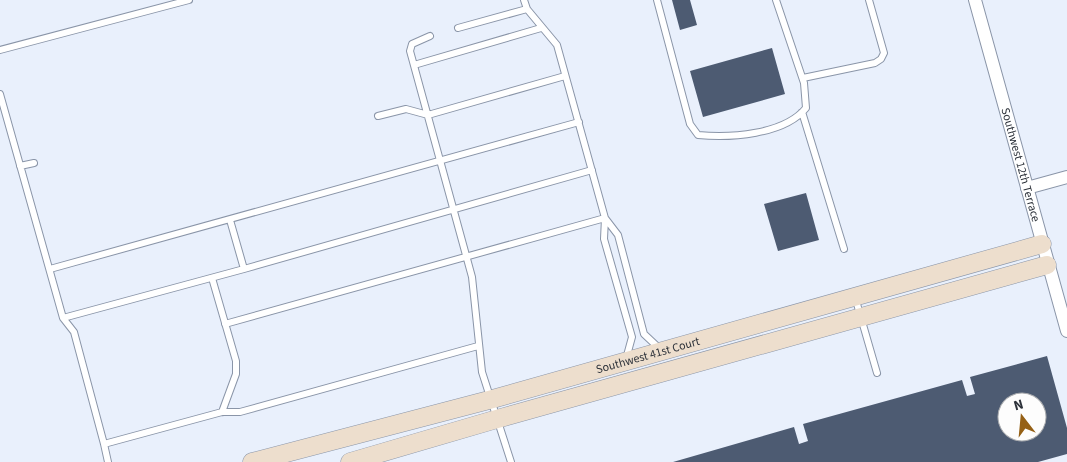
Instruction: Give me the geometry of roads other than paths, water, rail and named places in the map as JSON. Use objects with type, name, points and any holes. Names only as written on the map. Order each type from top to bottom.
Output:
[{"type":"street","name":"Southwest 12th Terrace","points":[[975,0],[1047,265],[1067,331]]},
{"type":"street","points":[[1027,188],[1067,177]]},
{"type":"street","name":"Southwest 41st Court","points":[[252,462],[490,400],[1042,244]]},
{"type":"street","name":"Southwest 41st Court","points":[[350,462],[497,418],[1047,265]]},
{"type":"lane","points":[[0,50],[189,0]]},
{"type":"lane","points":[[524,0],[526,9],[557,45],[592,170],[605,218],[604,239],[632,337],[625,362]]},
{"type":"lane","points":[[656,0],[690,124],[698,135],[753,134],[798,117],[806,108],[802,78],[776,0]]},
{"type":"lane","points":[[802,78],[848,69],[881,59],[884,53],[868,0]]},
{"type":"lane","points":[[458,28],[526,9]]},
{"type":"lane","points":[[414,65],[541,28]]},
{"type":"lane","points":[[430,36],[412,44],[410,51],[472,276],[478,346],[490,400],[511,462]]},
{"type":"lane","points":[[378,116],[406,108],[428,114],[565,76]]},
{"type":"lane","points":[[0,94],[63,318],[74,332],[108,462]]},
{"type":"lane","points":[[802,112],[844,249]]},
{"type":"lane","points":[[50,269],[578,122]]},
{"type":"lane","points":[[20,166],[34,162]]},
{"type":"lane","points":[[63,318],[212,278],[592,170]]},
{"type":"lane","points":[[225,324],[605,218]]},
{"type":"lane","points":[[605,218],[618,235],[644,334],[663,351]]},
{"type":"lane","points":[[230,220],[244,269]]},
{"type":"lane","points":[[212,278],[236,361],[236,374],[222,412]]},
{"type":"lane","points":[[855,297],[877,373]]},
{"type":"lane","points":[[104,444],[222,412],[240,412],[478,346]]}]
